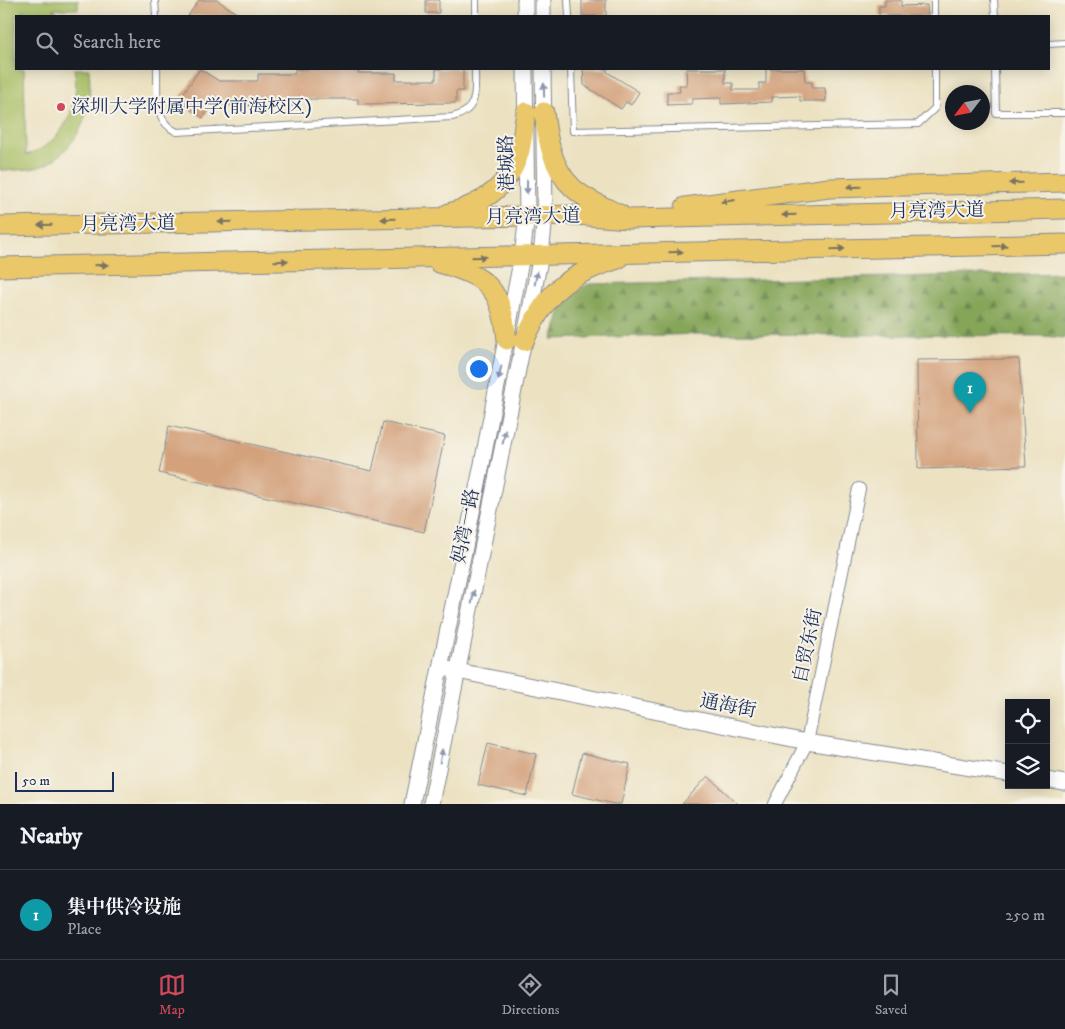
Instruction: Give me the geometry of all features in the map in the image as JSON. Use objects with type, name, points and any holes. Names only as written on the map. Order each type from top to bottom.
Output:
[{"type":"main road","points":[[422,218],[452,213],[474,204],[506,181],[535,112]]},
{"type":"main road","points":[[535,112],[547,136],[553,155],[572,187],[587,198],[628,219]]},
{"type":"main road","points":[[648,218],[674,209],[829,188],[1065,182]]},
{"type":"main road","name":"月亮湾大道","points":[[0,226],[575,215],[628,219],[1065,209]]},
{"type":"main road","name":"月亮湾大道","points":[[0,267],[1065,244]]},
{"type":"main road","points":[[416,258],[470,272],[483,281],[497,296],[515,341],[563,283],[595,267],[618,259],[646,253]]},
{"type":"street","points":[[525,0],[525,15]]},
{"type":"street","points":[[542,0],[543,15]]},
{"type":"street","name":"港城路","points":[[526,70],[535,112]]},
{"type":"street","name":"港城路","points":[[541,255],[536,216],[535,112],[543,70]]},
{"type":"street","name":"港城路","points":[[522,256],[536,216]]},
{"type":"street","name":"妈湾一路","points":[[412,804],[440,668],[515,341],[541,255]]},
{"type":"street","name":"妈湾一路","points":[[431,804],[458,672],[515,341],[522,256]]},
{"type":"street","name":"自贸东街","points":[[775,804],[807,742],[860,489]]},
{"type":"street","name":"通海街","points":[[440,668],[807,742],[1005,773]]},
{"type":"street","points":[[1050,781],[1065,783]]},
{"type":"lane","points":[[155,0],[156,15]]},
{"type":"lane","points":[[476,0],[476,15]]},
{"type":"lane","points":[[568,0],[569,15]]},
{"type":"lane","points":[[934,0],[934,15]]},
{"type":"lane","points":[[994,0],[995,15]]},
{"type":"lane","points":[[1050,44],[1065,44]]},
{"type":"lane","points":[[157,70],[159,116],[169,128],[177,132],[452,118],[459,116],[472,105],[475,95],[475,70]]},
{"type":"lane","points":[[571,70],[573,130],[918,124],[935,108],[935,70]]},
{"type":"lane","points":[[996,70],[996,113],[1065,113]]},
{"type":"green space","points":[[0,0],[78,0],[78,9],[53,9],[60,15],[36,15],[24,10],[23,15],[15,15],[15,70],[24,70],[26,155],[39,150],[50,142],[66,122],[75,96],[74,70],[89,70],[90,92],[83,123],[72,142],[51,162],[32,169],[0,170]]},
{"type":"green space","points":[[1065,273],[1065,338],[1044,336],[698,334],[552,339],[565,297],[589,284]]},
{"type":"building","points":[[199,0],[217,0],[240,15],[189,15]]},
{"type":"building","points":[[426,0],[439,0],[439,13],[426,13]]},
{"type":"building","points":[[582,0],[606,0],[606,15],[582,15]]},
{"type":"building","points":[[885,0],[901,0],[901,6],[927,5],[928,15],[879,15],[879,6],[885,6]]},
{"type":"building","points":[[199,70],[219,81],[258,81],[258,74],[295,74],[295,70],[358,70],[358,73],[396,73],[396,80],[436,80],[436,70],[463,70],[463,91],[456,91],[456,103],[358,104],[358,99],[296,99],[296,105],[212,105],[203,118],[178,101]]},
{"type":"building","points":[[583,70],[607,70],[607,72],[639,92],[631,105],[626,102],[621,109],[584,85]]},
{"type":"building","points":[[686,70],[725,70],[725,83],[733,83],[733,90],[759,90],[759,83],[766,83],[766,70],[804,70],[805,82],[812,82],[812,88],[825,88],[826,101],[800,101],[800,96],[772,97],[772,102],[721,104],[721,98],[692,99],[692,104],[667,105],[667,92],[680,92],[679,85],[687,85]]},
{"type":"building","points":[[1019,359],[1026,466],[918,469],[917,360]]},
{"type":"building","points":[[383,422],[445,436],[424,532],[159,473],[169,426],[372,471]]},
{"type":"building","points":[[488,743],[536,754],[527,796],[478,785]]},
{"type":"building","points":[[582,753],[630,764],[621,804],[572,794]]},
{"type":"building","points":[[708,776],[738,804],[682,804]]},
{"type":"place","name":"深圳大学附属中学(前海校区)","points":[[61,107]]},
{"type":"place","name":"集中供冷设施","points":[[970,413]]}]
